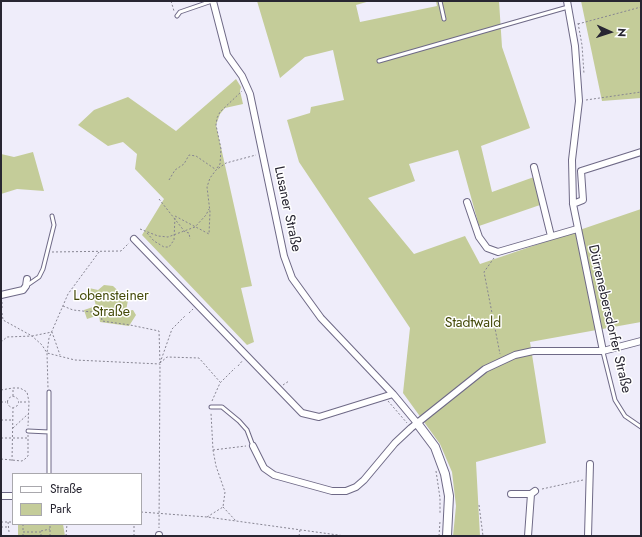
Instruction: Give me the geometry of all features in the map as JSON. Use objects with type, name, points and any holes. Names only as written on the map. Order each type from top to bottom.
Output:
[{"type":"street","name":"Lusaner Straße","points":[[213,1],[227,55],[247,86],[284,256],[292,278],[320,318],[393,394]]},
{"type":"street","name":"Dürrenebersdorfer Straße","points":[[567,4],[575,46],[579,101],[572,160],[573,204],[603,351]]},
{"type":"street","points":[[573,204],[583,200],[582,171],[641,152]]},
{"type":"street","points":[[534,168],[551,236]]},
{"type":"street","points":[[467,202],[479,237],[488,248],[498,252]]},
{"type":"street","name":"Dürrenebersdorfer Straße","points":[[498,252],[577,228]]},
{"type":"street","points":[[134,238],[302,413],[319,417],[393,394],[414,425],[436,447],[445,474],[449,516],[447,536]]},
{"type":"street","points":[[2,297],[18,292],[26,286],[27,279]]},
{"type":"street","points":[[253,446],[264,468],[274,475],[332,491],[346,491],[356,487],[364,480],[395,443],[414,425],[474,376],[502,360],[515,355],[534,351],[603,351],[641,341]]},
{"type":"street","points":[[588,536],[590,464]]},
{"type":"street","points":[[511,494],[535,491],[528,536]]},
{"type":"street","points":[[1,496],[12,496]]},
{"type":"lane","points":[[177,16],[180,12],[213,1]]},
{"type":"lane","points":[[440,1],[444,19]]},
{"type":"lane","points":[[379,61],[567,4]]},
{"type":"lane","points":[[26,286],[39,277],[54,225],[52,216]]},
{"type":"lane","name":"Dürrenebersdorfer Straße","points":[[603,351],[615,400],[619,409],[641,427]]},
{"type":"lane","points":[[48,392],[49,473]]},
{"type":"lane","points":[[211,407],[222,407],[239,421],[247,430],[253,446]]},
{"type":"lane","points":[[28,431],[49,432]]},
{"type":"path","points":[[171,1],[174,12]]},
{"type":"path","points":[[578,23],[641,7]]},
{"type":"path","points":[[175,216],[209,234],[207,187],[210,178],[220,164],[220,149],[216,124],[217,118],[220,112],[247,86]]},
{"type":"path","points":[[585,100],[641,92]]},
{"type":"path","points":[[216,170],[234,160],[262,153]]},
{"type":"path","points":[[169,180],[175,170],[184,164],[189,155],[196,156],[207,162],[216,170]]},
{"type":"path","points":[[159,198],[175,216],[185,232],[190,233],[190,239]]},
{"type":"path","points":[[140,229],[147,233],[162,237],[185,232],[195,227],[203,219],[209,209]]},
{"type":"path","points":[[147,233],[154,241],[164,247],[173,245],[175,216]]},
{"type":"path","points":[[47,252],[122,251],[134,238]]},
{"type":"path","points":[[48,392],[47,353],[52,332],[76,280],[99,252]]},
{"type":"path","points":[[498,252],[484,272],[502,360]]},
{"type":"path","points":[[2,297],[2,308]]},
{"type":"path","points":[[63,306],[73,310],[101,313],[102,321],[159,331],[159,535]]},
{"type":"path","points":[[2,312],[3,320],[32,336],[42,344],[47,353],[75,360],[160,364],[167,357],[199,358],[220,383]]},
{"type":"path","points":[[160,364],[172,329],[186,315]]},
{"type":"path","points":[[1,342],[8,337],[32,336],[52,332]]},
{"type":"path","points":[[52,332],[60,356]]},
{"type":"path","points":[[223,507],[225,492],[216,466],[213,450],[211,407],[216,388],[235,368]]},
{"type":"path","points":[[284,385],[289,381]]},
{"type":"path","points":[[13,388],[13,396],[18,402]]},
{"type":"path","points":[[1,390],[20,388],[27,392],[29,402],[28,456],[22,461],[1,459]]},
{"type":"path","points":[[8,402],[9,398],[13,396]]},
{"type":"path","points":[[384,397],[414,425]]},
{"type":"path","points":[[1,402],[8,402]]},
{"type":"path","points":[[8,402],[9,406],[13,408]]},
{"type":"path","points":[[18,402],[29,402]]},
{"type":"path","points":[[13,408],[17,406],[18,402]]},
{"type":"path","points":[[12,460],[13,408]]},
{"type":"path","points":[[12,429],[28,414]]},
{"type":"path","points":[[1,420],[13,420]]},
{"type":"path","points":[[1,438],[28,438]]},
{"type":"path","points":[[213,450],[253,446]]},
{"type":"path","points":[[435,469],[440,498],[438,536]]},
{"type":"path","points":[[535,491],[584,480]]},
{"type":"path","points":[[479,505],[483,536]]},
{"type":"path","points":[[207,517],[223,507]]},
{"type":"path","points":[[223,507],[236,521]]},
{"type":"path","points":[[142,512],[160,512],[207,517],[345,536]]},
{"type":"path","points":[[1,522],[12,522]]},
{"type":"path","points":[[8,522],[10,532]]},
{"type":"path","points":[[23,525],[23,536]]},
{"type":"path","points":[[50,525],[51,536]]},
{"type":"path","points":[[66,525],[66,536]]},
{"type":"path","points":[[134,525],[134,536]]},
{"type":"path","points":[[1,527],[9,527]]},
{"type":"path","points":[[23,532],[41,532],[50,529]]},
{"type":"path","points":[[299,536],[300,529]]},
{"type":"green space","name":"Stadtwald","points":[[257,1],[370,1],[356,5],[360,22],[437,6],[436,1],[499,1],[502,47],[530,128],[481,146],[492,192],[534,177],[540,205],[479,226],[458,150],[409,164],[415,181],[368,198],[414,254],[465,236],[480,264],[641,209],[641,322],[530,342],[546,443],[476,462],[480,536],[453,536],[456,506],[452,472],[440,444],[403,393],[410,328],[299,162],[287,120],[310,113],[311,107],[344,100],[333,50],[305,57],[280,78]]},
{"type":"green space","points":[[581,1],[641,1],[641,98],[602,101]]},
{"type":"green space","points":[[236,79],[241,87],[240,91],[243,104],[225,108],[220,114],[216,125],[252,286],[241,288],[254,342],[247,345],[142,235],[164,199],[135,169],[137,154],[123,142],[108,146],[78,125],[94,110],[128,97],[176,131]]},
{"type":"green space","points":[[33,152],[44,191],[17,189],[1,194],[1,154],[14,157]]},
{"type":"green space","name":"Lobensteiner Straße","points":[[104,285],[113,286],[128,300],[126,311],[133,310],[136,315],[129,326],[100,322],[99,315],[87,319],[84,310],[96,306],[94,298],[87,293],[89,288],[98,290]]},
{"type":"green space","points":[[18,525],[63,525],[65,536],[18,536]]}]
